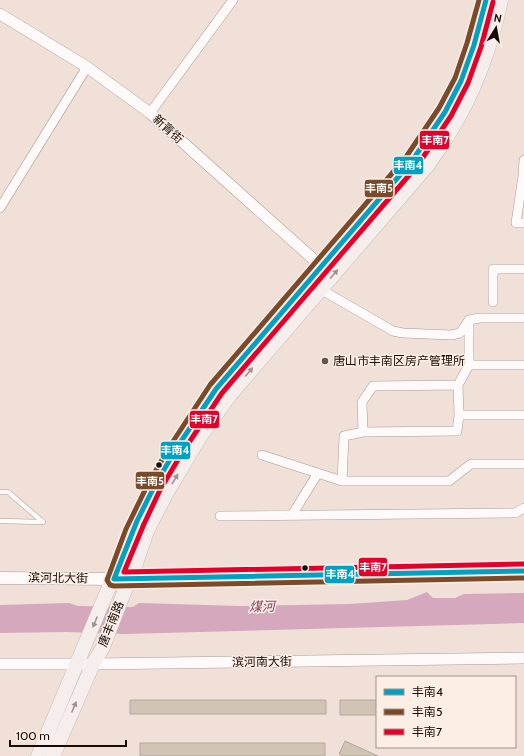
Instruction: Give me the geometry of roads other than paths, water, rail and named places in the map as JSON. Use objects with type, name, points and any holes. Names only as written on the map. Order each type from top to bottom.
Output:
[{"type":"main road","name":"唐丰南路","points":[[38,756],[106,594],[114,579],[136,523],[154,487],[188,429],[216,389],[412,161],[445,112],[461,81],[474,45],[486,0]]},
{"type":"main road","name":"唐丰南路","points":[[53,756],[93,664],[103,647],[131,578],[147,531],[166,494],[200,437],[230,396],[320,289],[428,165],[451,132],[487,52],[501,0]]},
{"type":"main road","name":"滨河北大街","points":[[0,578],[114,579],[524,571]]},
{"type":"street","points":[[150,113],[233,0]]},
{"type":"street","name":"新青街","points":[[0,14],[87,67],[150,113],[321,266]]},
{"type":"street","points":[[0,208],[87,67]]},
{"type":"street","points":[[524,160],[516,223],[524,223]]},
{"type":"street","points":[[493,302],[493,269],[524,269]]},
{"type":"street","points":[[320,289],[386,327],[403,333],[451,335],[460,333],[469,320],[480,318],[524,318]]},
{"type":"street","points":[[342,481],[344,436],[363,432],[457,431],[458,385],[469,365],[469,320]]},
{"type":"street","points":[[469,365],[524,365]]},
{"type":"street","points":[[363,432],[362,402],[373,386],[458,385]]},
{"type":"street","points":[[458,415],[524,415]]},
{"type":"street","points":[[262,454],[342,481],[449,481],[471,464],[524,464]]},
{"type":"street","points":[[292,515],[318,473]]},
{"type":"street","points":[[220,516],[515,513],[524,508]]},
{"type":"street","name":"滨河南大街","points":[[0,664],[524,658]]},
{"type":"lane","points":[[0,492],[8,492],[43,522],[0,521]]},
{"type":"water","name":"煤河","points":[[427,592],[433,598],[455,598],[464,594],[524,593],[524,623],[125,634],[66,632],[0,633],[0,605],[69,603],[78,606],[133,607],[139,603],[240,606],[350,604],[407,600]]},
{"type":"place","name":"唐山市丰南区房产管理所","points":[[325,361]]}]
